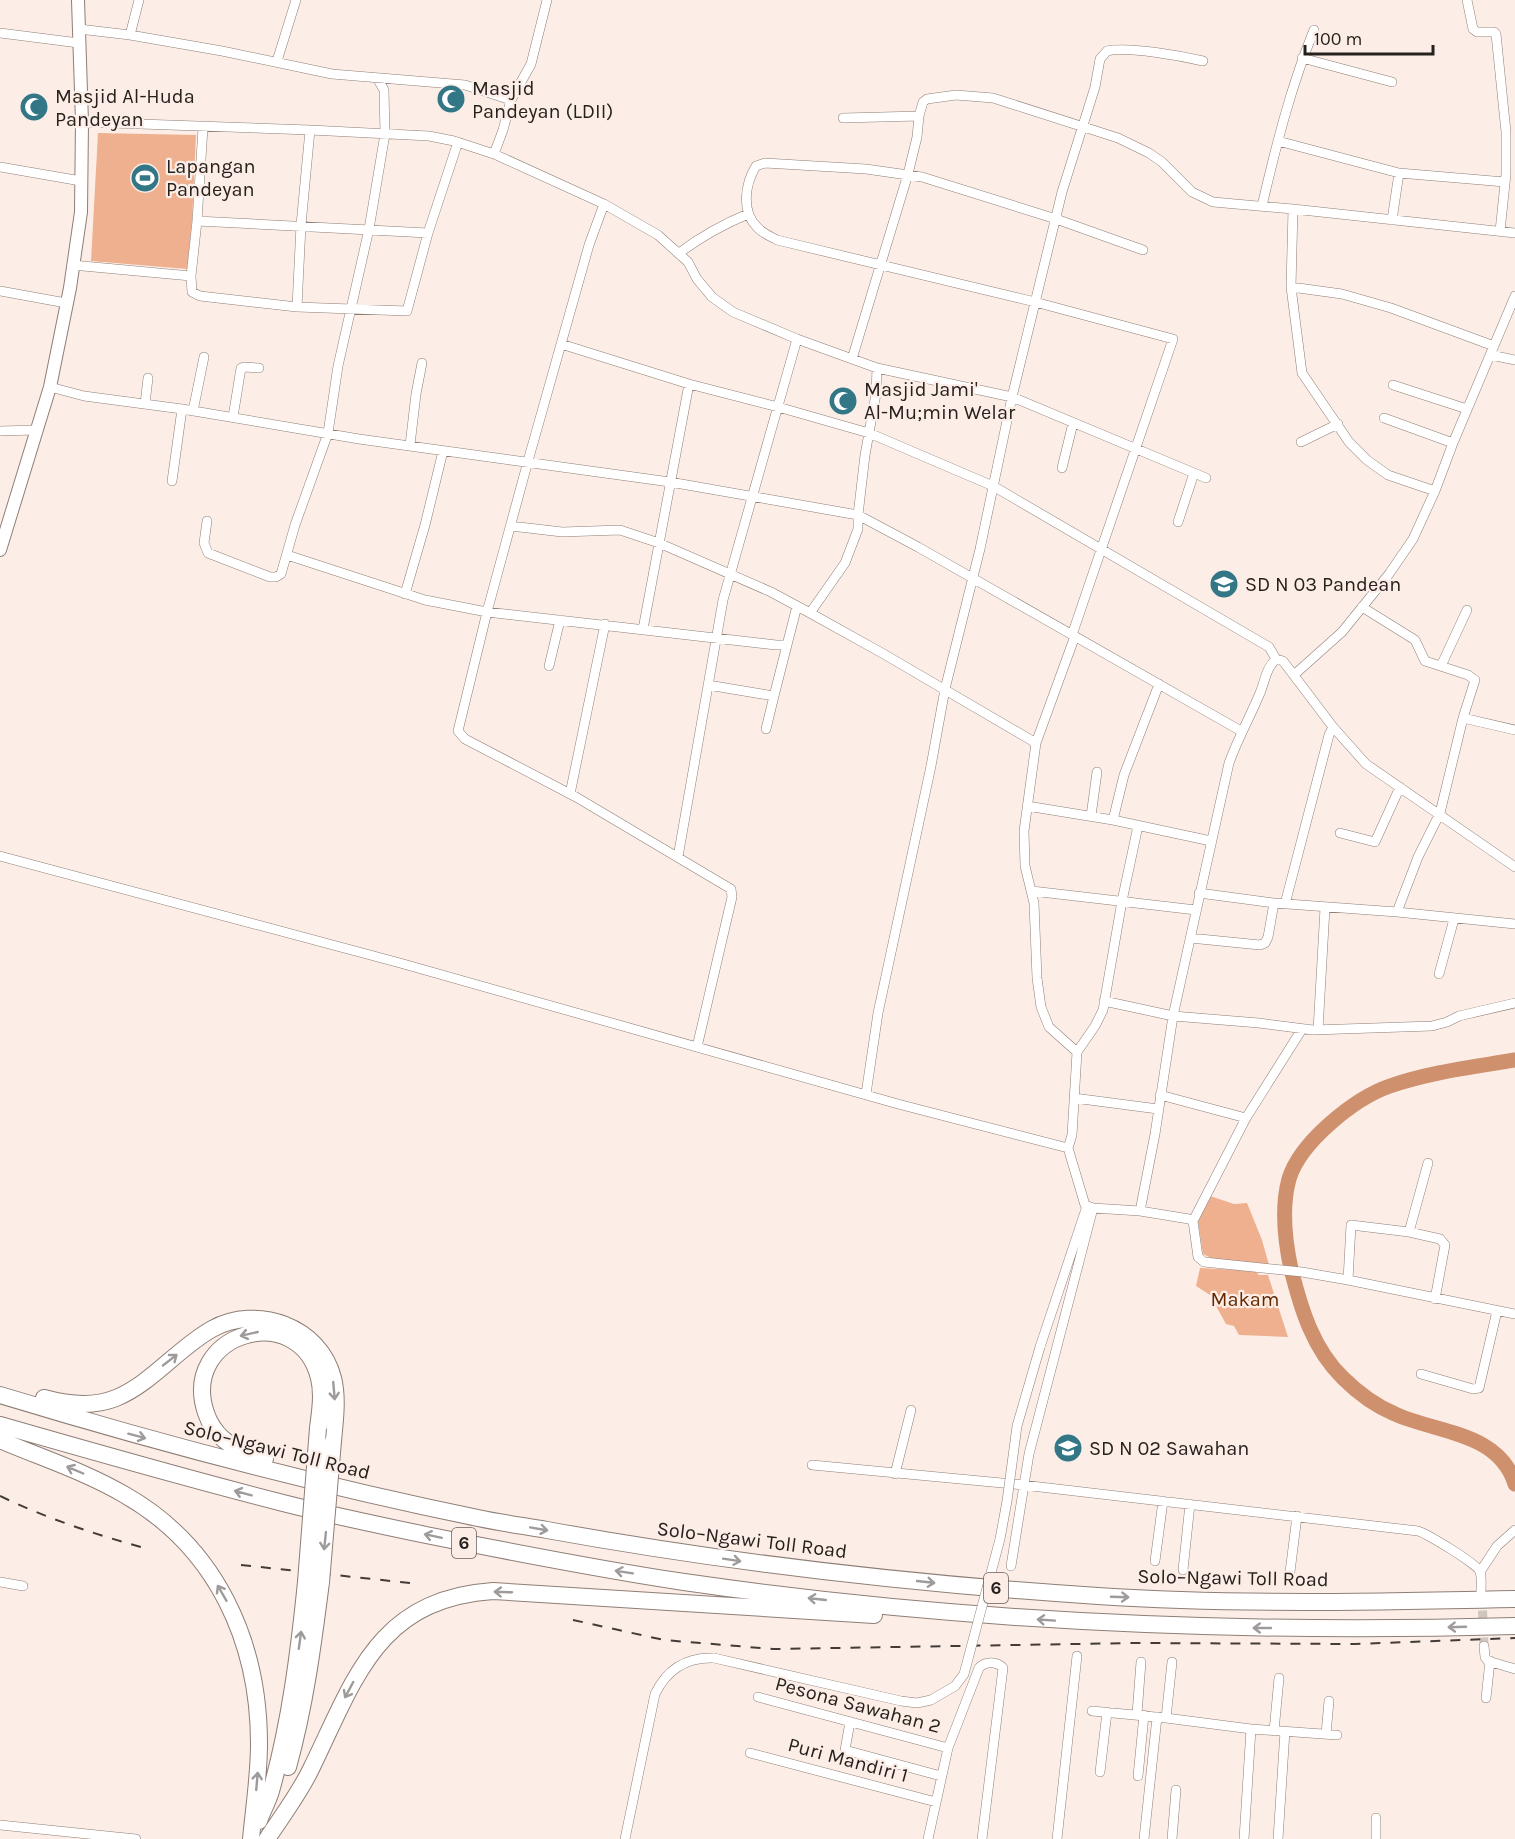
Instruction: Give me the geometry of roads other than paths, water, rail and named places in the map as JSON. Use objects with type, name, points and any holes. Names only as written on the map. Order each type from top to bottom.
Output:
[{"type":"highway","points":[[0,1386],[63,1402],[93,1403],[115,1398],[145,1380],[213,1328],[232,1320],[266,1319],[277,1322],[302,1333],[321,1351],[335,1389],[333,1441],[314,1582],[300,1640],[284,1737],[270,1795],[251,1839]]},
{"type":"highway","points":[[267,1839],[299,1728],[311,1658],[314,1582],[318,1428],[321,1389],[313,1363],[296,1344],[273,1334],[252,1332],[227,1343],[213,1357],[205,1373],[202,1396],[204,1406],[217,1433],[235,1448],[260,1458],[453,1506],[471,1512],[482,1519]]},
{"type":"highway","name":"Solo–Ngawi Toll Road","points":[[0,1395],[215,1457],[482,1519],[743,1562],[932,1583],[1100,1596],[1232,1601],[1374,1602],[1515,1599]]},
{"type":"highway","name":"6","points":[[0,1425],[287,1504],[492,1549],[683,1582],[938,1612],[1109,1624],[1395,1629],[1515,1626]]},
{"type":"highway","points":[[0,1440],[92,1477],[135,1500],[176,1533],[212,1576],[241,1631],[253,1674],[259,1743],[251,1839]]},
{"type":"highway","points":[[267,1839],[309,1773],[345,1697],[369,1657],[386,1635],[399,1623],[438,1602],[466,1594],[494,1591],[871,1616],[938,1612]]},
{"type":"street","points":[[1,545],[50,387],[81,212],[82,122],[78,0]]},
{"type":"street","points":[[130,35],[140,0]]},
{"type":"street","points":[[277,61],[296,0]]},
{"type":"street","points":[[494,154],[511,100],[531,64],[547,0]]},
{"type":"street","points":[[1467,0],[1473,29],[1477,32],[1496,34],[1506,132],[1505,183],[1500,231]]},
{"type":"street","points":[[79,29],[130,35],[277,61],[332,74],[465,85],[511,100]]},
{"type":"street","points":[[1262,206],[1302,58],[1314,30]]},
{"type":"street","points":[[0,33],[79,43]]},
{"type":"street","points":[[866,1094],[878,1013],[931,766],[945,689],[973,579],[1012,397],[1062,192],[1095,87],[1100,59],[1107,51],[1118,50],[1167,54],[1203,61]]},
{"type":"street","points":[[1302,58],[1392,81]]},
{"type":"street","points":[[207,521],[204,543],[208,553],[270,577],[281,574],[328,433],[338,366],[369,229],[385,134],[384,90],[377,78]]},
{"type":"street","points":[[852,359],[908,174],[917,137],[919,116],[925,99],[969,95],[993,98],[1127,141],[1149,153],[1199,197],[1213,202],[1515,233]]},
{"type":"street","points":[[843,118],[919,116]]},
{"type":"street","points":[[82,122],[429,136],[458,142],[494,154],[604,204],[658,235],[679,253],[712,297],[728,309],[797,339],[877,368],[1012,397],[1206,478]]},
{"type":"street","points":[[203,128],[191,276],[192,292],[195,295],[297,307],[407,311],[428,233],[458,142]]},
{"type":"street","points":[[297,307],[301,225],[310,130]]},
{"type":"street","points":[[1278,141],[1399,172],[1505,183]]},
{"type":"street","points":[[1077,1052],[1049,1027],[1043,1013],[1037,978],[1032,891],[1025,860],[1024,826],[1036,743],[1074,636],[1134,448],[1173,339],[1035,302],[777,240],[758,228],[748,214],[746,196],[749,176],[760,163],[866,169],[908,174],[1056,219],[1143,250]]},
{"type":"street","points":[[0,167],[81,181]]},
{"type":"street","points":[[1392,220],[1399,172]]},
{"type":"street","points":[[604,204],[528,461],[458,729],[465,739],[570,794],[729,887],[733,894],[697,1047]]},
{"type":"street","points":[[1293,209],[1291,287],[1302,373],[1352,446],[1367,460],[1389,475],[1435,491]]},
{"type":"street","points":[[679,253],[720,225],[748,214]]},
{"type":"street","points":[[197,221],[428,233]]},
{"type":"street","points":[[72,265],[191,276]]},
{"type":"street","points":[[1291,287],[1342,294],[1391,308],[1515,360]]},
{"type":"street","points":[[0,291],[66,303]]},
{"type":"street","points":[[1295,674],[1342,632],[1410,544],[1435,491],[1515,296]]},
{"type":"street","points":[[678,857],[723,600],[797,339]]},
{"type":"street","points":[[561,344],[689,384],[869,433],[993,486],[1269,647],[1276,659],[1283,661],[1295,674],[1333,727],[1366,764],[1515,867]]},
{"type":"street","points":[[193,411],[204,357]]},
{"type":"street","points":[[410,445],[422,363]]},
{"type":"street","points":[[233,417],[241,368],[259,368]]},
{"type":"street","points":[[810,613],[845,562],[858,529],[858,515],[876,394],[877,368]]},
{"type":"street","points":[[145,404],[148,378]]},
{"type":"street","points":[[643,629],[689,384]]},
{"type":"street","points":[[1393,385],[1467,410]]},
{"type":"street","points":[[50,387],[84,396],[182,409],[443,451],[670,482],[858,515],[1241,731]]},
{"type":"street","points":[[172,481],[182,409]]},
{"type":"street","points":[[1384,418],[1453,443]]},
{"type":"street","points":[[1062,468],[1073,423]]},
{"type":"street","points":[[1301,442],[1338,424]]},
{"type":"street","points":[[0,431],[36,430]]},
{"type":"street","points":[[405,594],[443,451]]},
{"type":"street","points":[[1178,522],[1194,473]]},
{"type":"street","points":[[511,526],[562,532],[620,530],[659,543],[732,574],[797,606],[1036,743]]},
{"type":"street","points":[[287,555],[435,603],[487,612],[605,624],[716,639],[788,645]]},
{"type":"street","points":[[766,729],[797,606]]},
{"type":"street","points":[[1362,607],[1415,640],[1425,661],[1474,678],[1440,813],[1418,857],[1397,912]]},
{"type":"street","points":[[1441,666],[1467,610]]},
{"type":"street","points":[[549,666],[560,620]]},
{"type":"street","points":[[570,794],[605,624]]},
{"type":"street","points":[[1140,1211],[1155,1134],[1173,1016],[1229,763],[1241,731],[1260,693],[1270,664],[1276,659]]},
{"type":"street","points":[[1113,820],[1124,775],[1159,684]]},
{"type":"street","points":[[708,685],[774,696]]},
{"type":"street","points":[[1463,718],[1515,730]]},
{"type":"street","points":[[1286,904],[1329,735],[1333,727]]},
{"type":"street","points":[[1091,816],[1097,772]]},
{"type":"street","points":[[1340,833],[1375,842],[1400,787]]},
{"type":"street","points":[[1027,806],[1113,820],[1211,841]]},
{"type":"street","points":[[1138,826],[1100,1018],[1077,1052],[1072,1135],[1068,1148],[1078,1178],[1082,1201],[1090,1207],[1140,1211],[1193,1221]]},
{"type":"street","points":[[0,856],[400,963],[866,1094],[1068,1148]]},
{"type":"street","points":[[1032,891],[1196,910]]},
{"type":"street","points":[[1199,893],[1274,903],[1515,924]]},
{"type":"street","points":[[1190,938],[1260,945],[1265,943],[1274,903]]},
{"type":"street","points":[[1318,1030],[1325,908]]},
{"type":"street","points":[[1439,974],[1454,919]]},
{"type":"street","points":[[1104,1001],[1173,1016],[1318,1030],[1432,1026],[1459,1016],[1515,1003]]},
{"type":"street","points":[[1302,1029],[1246,1118],[1193,1221],[1198,1257],[1202,1261],[1302,1272],[1348,1280],[1515,1314]]},
{"type":"street","points":[[1160,1095],[1246,1118]]},
{"type":"street","points":[[1074,1098],[1158,1110]]},
{"type":"street","points":[[1409,1232],[1428,1163]]},
{"type":"street","points":[[625,1839],[655,1694],[666,1675],[680,1665],[701,1658],[714,1658],[909,1702],[932,1700],[955,1686],[964,1674],[1000,1539],[1008,1501],[1017,1426],[1040,1347],[1090,1207]]},
{"type":"street","points":[[1011,1566],[1023,1485],[1035,1428],[1090,1207]]},
{"type":"street","points":[[1348,1280],[1351,1225],[1409,1232],[1444,1242],[1435,1299]]},
{"type":"street","points":[[1421,1374],[1473,1389],[1479,1388],[1497,1311]]},
{"type":"street","points":[[895,1474],[910,1410]]},
{"type":"street","points":[[812,1466],[1023,1485],[1418,1531],[1434,1537],[1450,1550],[1473,1563],[1480,1572],[1481,1591]]},
{"type":"street","points":[[1155,1561],[1163,1501]]},
{"type":"street","points":[[1183,1570],[1190,1504]]},
{"type":"street","points":[[1290,1572],[1297,1516]]},
{"type":"street","points":[[1480,1572],[1497,1545],[1515,1530]]},
{"type":"street","points":[[0,1582],[23,1586]]},
{"type":"street","points":[[1484,1646],[1485,1657],[1490,1662],[1515,1669]]},
{"type":"street","points":[[1057,1839],[1077,1656]]},
{"type":"street","points":[[928,1839],[948,1748],[979,1668],[988,1662],[1000,1665],[1002,1670],[982,1839]]},
{"type":"street","points":[[1138,1776],[1142,1662]]},
{"type":"street","points":[[1144,1839],[1161,1717],[1172,1662]]},
{"type":"street","points":[[1486,1698],[1490,1662]]},
{"type":"street","points":[[1274,1731],[1279,1678]]},
{"type":"street","name":"Pesona Sawahan 2","points":[[758,1697],[948,1748]]},
{"type":"street","points":[[1326,1734],[1329,1701]]},
{"type":"street","points":[[1092,1711],[1251,1729],[1338,1735]]},
{"type":"street","points":[[1100,1772],[1107,1712]]},
{"type":"street","points":[[850,1722],[844,1748],[847,1751],[941,1776]]},
{"type":"street","points":[[1244,1839],[1251,1729]]},
{"type":"street","points":[[1278,1839],[1285,1731]]},
{"type":"street","name":"Puri Mandiri 1","points":[[750,1753],[936,1802]]},
{"type":"street","points":[[1172,1839],[1176,1790]]},
{"type":"street","points":[[1376,1818],[1377,1839]]},
{"type":"street","points":[[0,1825],[136,1839]]},
{"type":"street","points":[[16,1839],[18,1827]]},
{"type":"waterway","points":[[1515,1060],[1421,1077],[1390,1086],[1361,1100],[1330,1123],[1304,1151],[1289,1179],[1285,1201],[1289,1258],[1299,1299],[1309,1328],[1333,1367],[1361,1394],[1388,1411],[1481,1444],[1507,1467],[1515,1484]]},
{"type":"tunnel","points":[[1482,1597],[1484,1646]]},
{"type":"railway","points":[[0,1496],[73,1526],[148,1549]]},
{"type":"railway","points":[[241,1565],[410,1583]]},
{"type":"railway","points":[[573,1620],[664,1640],[773,1649],[1134,1643],[1355,1644],[1515,1638]]},
{"type":"place","name":"Masjid Pandeyan (LDII)","points":[[451,99]]},
{"type":"place","name":"Masjid Al-Huda Pandeyan","points":[[34,107]]},
{"type":"place","name":"Lapangan Pandeyan","points":[[145,178]]},
{"type":"place","name":"Masjid Jami' Al-Mu;min Welar","points":[[843,401]]},
{"type":"place","name":"SD N 03 Pandean","points":[[1224,584]]},
{"type":"place","name":"SD N 02 Sawahan","points":[[1068,1448]]},
{"type":"park label","name":"Makam","points":[[1245,1299]]}]
